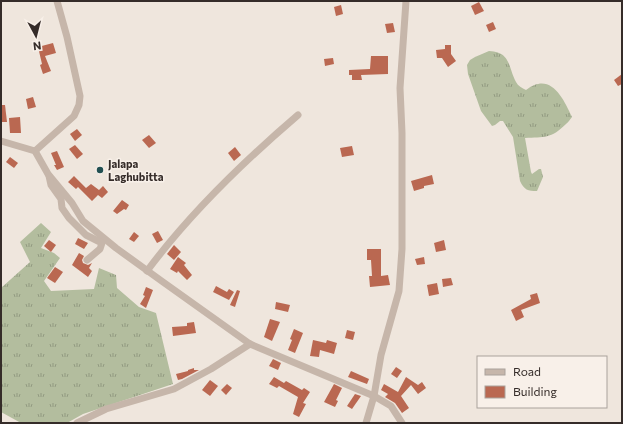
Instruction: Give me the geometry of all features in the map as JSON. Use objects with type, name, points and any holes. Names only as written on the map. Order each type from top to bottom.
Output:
[{"type":"street","points":[[35,151],[74,116],[79,105],[80,96],[67,37],[57,1]]},
{"type":"street","points":[[366,423],[374,396],[381,355],[399,291],[402,256],[402,133],[400,88],[406,1]]},
{"type":"street","points":[[148,271],[176,234],[215,191],[298,115]]},
{"type":"street","points":[[1,141],[35,151],[48,174],[72,203],[83,221],[116,248],[250,344],[374,396],[391,406],[402,423]]},
{"type":"street","points":[[48,174],[51,185],[61,199],[62,208],[69,218],[86,234],[102,243],[100,249],[87,260]]},
{"type":"street","points":[[77,423],[106,409],[174,388],[211,369],[250,344]]},
{"type":"green space","points":[[489,51],[496,52],[505,57],[519,86],[526,90],[534,85],[542,83],[555,89],[572,117],[561,129],[551,135],[525,138],[531,172],[532,174],[541,169],[543,177],[537,191],[527,189],[520,181],[513,137],[503,121],[500,121],[492,126],[481,111],[468,74],[467,65],[470,60]]},
{"type":"green space","points":[[41,223],[51,232],[41,248],[54,253],[60,258],[44,281],[51,291],[94,289],[99,268],[116,275],[117,288],[139,307],[156,313],[173,384],[83,414],[67,423],[21,423],[1,412],[1,288],[30,262],[20,242]]},
{"type":"building","points":[[479,2],[484,11],[475,15],[471,6]]},
{"type":"building","points":[[341,5],[343,14],[336,16],[334,7]]},
{"type":"building","points":[[493,22],[496,29],[489,32],[486,25]]},
{"type":"building","points":[[393,23],[395,32],[387,33],[385,24]]},
{"type":"building","points":[[53,43],[56,53],[45,56],[51,71],[43,74],[40,65],[42,64],[38,47]]},
{"type":"building","points":[[445,45],[451,45],[451,54],[456,61],[448,67],[442,58],[437,58],[436,50],[445,49]]},
{"type":"building","points":[[371,56],[388,56],[388,74],[361,75],[362,80],[352,80],[352,75],[349,75],[349,70],[370,69]]},
{"type":"building","points":[[333,58],[334,64],[325,66],[324,59]]},
{"type":"building","points":[[622,74],[622,84],[618,86],[614,80]]},
{"type":"building","points":[[33,97],[36,107],[28,109],[26,99]]},
{"type":"building","points":[[1,105],[5,105],[7,122],[1,122]]},
{"type":"building","points":[[20,117],[21,133],[10,133],[9,118]]},
{"type":"building","points":[[77,129],[82,135],[75,141],[70,134]]},
{"type":"building","points":[[149,135],[156,143],[149,148],[142,140]]},
{"type":"building","points":[[75,145],[83,154],[77,159],[69,149]]},
{"type":"building","points":[[352,146],[354,155],[342,157],[340,148]]},
{"type":"building","points":[[235,147],[241,155],[234,161],[228,153]]},
{"type":"building","points":[[57,151],[64,167],[57,170],[51,153]]},
{"type":"building","points":[[10,157],[18,163],[14,168],[6,162]]},
{"type":"building","points":[[432,175],[434,184],[424,186],[424,188],[414,191],[411,181]]},
{"type":"building","points":[[74,176],[86,188],[91,184],[99,190],[103,186],[108,192],[102,198],[98,195],[92,201],[78,187],[76,189],[68,182]]},
{"type":"building","points":[[122,200],[129,205],[126,210],[124,209],[117,214],[113,211]]},
{"type":"building","points":[[158,231],[163,240],[157,243],[152,234]]},
{"type":"building","points":[[134,232],[139,236],[134,242],[129,239]]},
{"type":"building","points":[[78,238],[88,243],[84,249],[75,244]]},
{"type":"building","points":[[49,240],[56,245],[51,252],[44,246]]},
{"type":"building","points":[[444,240],[446,250],[436,252],[434,243]]},
{"type":"building","points":[[174,245],[181,252],[174,260],[167,254]]},
{"type":"building","points":[[367,249],[381,249],[381,276],[388,275],[390,285],[370,287],[369,276],[372,276],[371,260],[367,260]]},
{"type":"building","points":[[79,253],[84,256],[82,260],[83,263],[88,265],[92,263],[89,268],[92,271],[88,277],[72,265]]},
{"type":"building","points":[[178,257],[186,263],[184,265],[192,275],[187,280],[178,271],[177,273],[170,269]]},
{"type":"building","points":[[424,257],[425,264],[417,265],[415,259]]},
{"type":"building","points":[[55,267],[63,272],[55,283],[47,278]]},
{"type":"building","points":[[451,278],[453,285],[443,287],[442,279]]},
{"type":"building","points":[[437,283],[439,294],[429,296],[427,285]]},
{"type":"building","points":[[216,286],[227,292],[229,289],[234,292],[229,300],[213,292]]},
{"type":"building","points":[[146,287],[153,290],[146,308],[140,304],[145,296],[143,295]]},
{"type":"building","points":[[237,290],[240,291],[235,307],[230,305]]},
{"type":"building","points":[[537,293],[540,303],[521,310],[524,317],[516,321],[511,310],[531,299],[530,295]]},
{"type":"building","points":[[276,302],[290,305],[288,312],[275,309]]},
{"type":"building","points":[[270,319],[280,322],[272,341],[264,337]]},
{"type":"building","points":[[194,322],[196,333],[173,336],[172,327],[187,326],[187,323]]},
{"type":"building","points":[[294,329],[303,333],[295,353],[288,350]]},
{"type":"building","points":[[347,330],[355,332],[353,340],[345,338]]},
{"type":"building","points":[[313,340],[326,343],[327,340],[337,343],[334,354],[320,350],[319,357],[310,356]]},
{"type":"building","points":[[273,359],[281,363],[278,370],[269,366]]},
{"type":"building","points":[[396,367],[402,371],[397,378],[391,374]]},
{"type":"building","points":[[194,368],[194,370],[199,370],[178,380],[176,374]]},
{"type":"building","points":[[351,371],[369,379],[367,384],[348,377]]},
{"type":"building","points":[[274,377],[284,383],[286,381],[302,390],[304,388],[310,392],[303,403],[306,404],[299,417],[293,414],[298,397],[279,386],[277,388],[269,384]]},
{"type":"building","points":[[406,377],[418,385],[422,382],[426,388],[418,394],[411,385],[401,396],[409,408],[402,413],[395,403],[385,397],[388,394],[381,390],[384,384],[398,392]]},
{"type":"building","points":[[210,380],[218,386],[210,396],[202,390]]},
{"type":"building","points":[[227,384],[232,388],[226,395],[221,390]]},
{"type":"building","points":[[334,384],[342,388],[336,400],[338,401],[335,407],[324,402]]},
{"type":"building","points":[[355,394],[361,396],[352,409],[347,406]]},
{"type":"place","name":"Jalapa Laghubitta","points":[[100,170]]}]
